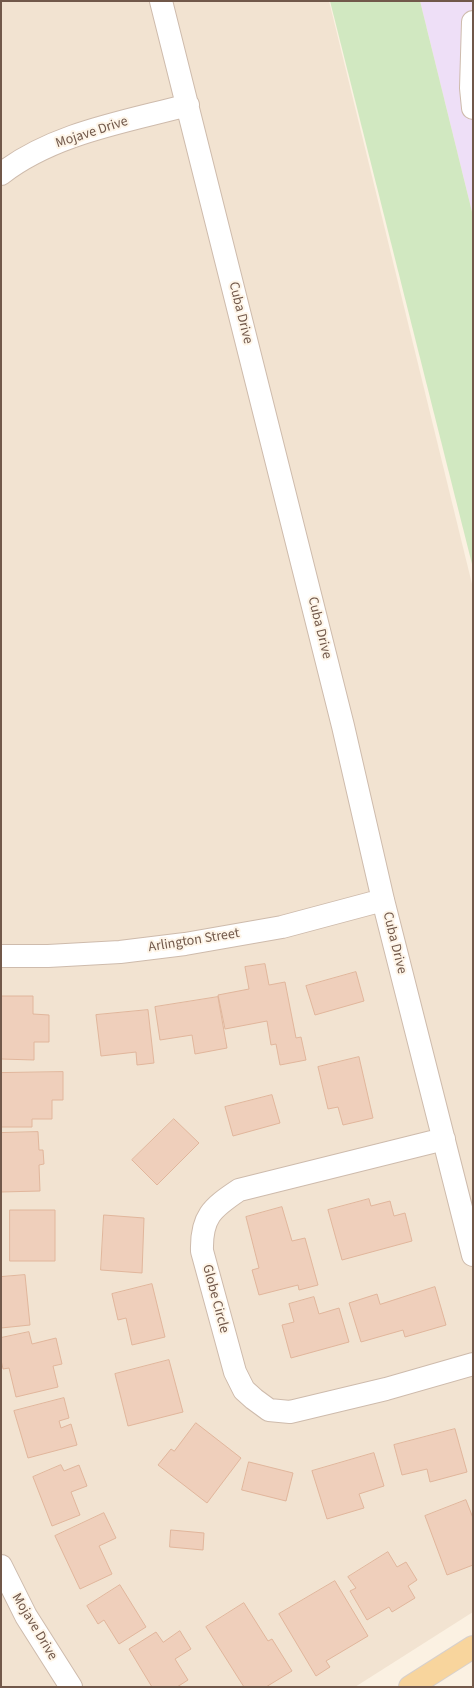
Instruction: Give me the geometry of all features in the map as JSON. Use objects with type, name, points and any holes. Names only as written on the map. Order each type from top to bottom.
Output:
[{"type":"main road","points":[[410,1687],[473,1647]]},
{"type":"street","name":"Cuba Drive","points":[[161,1],[343,726],[383,900],[473,1255]]},
{"type":"street","points":[[473,22],[470,88],[473,108]]},
{"type":"street","name":"Mojave Drive","points":[[1,174],[10,167],[37,152],[74,136],[188,105]]},
{"type":"street","name":"Arlington Street","points":[[1,956],[48,956],[120,952],[186,944],[282,927],[383,900]]},
{"type":"street","name":"Globe Circle","points":[[444,1139],[238,1190],[221,1202],[208,1216],[202,1234],[202,1251],[235,1372],[244,1390],[269,1410],[290,1412],[386,1389],[473,1364]]},
{"type":"street","name":"Mojave Drive","points":[[1,1566],[26,1616],[71,1687]]},
{"type":"shaded area","points":[[1,1],[329,1],[473,588],[473,1612],[355,1687],[1,1687]]},
{"type":"shaded area","points":[[420,1],[473,1],[473,216]]},
{"type":"green space","points":[[330,1],[420,1],[473,216],[473,568]]},
{"type":"building","points":[[265,964],[269,985],[285,982],[296,1038],[301,1037],[306,1060],[280,1065],[276,1044],[271,1045],[267,1021],[225,1029],[218,995],[249,989],[245,967]]},
{"type":"building","points":[[356,972],[364,1001],[315,1015],[306,986]]},
{"type":"building","points":[[1,996],[33,996],[33,1014],[49,1015],[49,1042],[34,1042],[34,1060],[1,1059]]},
{"type":"building","points":[[218,997],[227,1048],[195,1054],[192,1035],[160,1040],[155,1007]]},
{"type":"building","points":[[148,1010],[154,1063],[137,1065],[136,1052],[101,1056],[96,1015]]},
{"type":"building","points":[[359,1057],[373,1118],[343,1125],[338,1107],[328,1109],[318,1067]]},
{"type":"building","points":[[63,1072],[63,1100],[52,1100],[52,1119],[32,1119],[32,1127],[1,1127],[1,1073]]},
{"type":"building","points":[[272,1095],[280,1123],[233,1136],[225,1107]]},
{"type":"building","points":[[174,1119],[199,1143],[157,1185],[132,1160]]},
{"type":"building","points":[[38,1132],[39,1150],[43,1150],[44,1164],[39,1165],[40,1191],[1,1192],[1,1133]]},
{"type":"building","points":[[369,1199],[371,1206],[390,1201],[394,1216],[405,1213],[412,1241],[342,1260],[328,1210]]},
{"type":"building","points":[[282,1207],[292,1241],[305,1238],[318,1285],[299,1290],[298,1285],[259,1295],[252,1270],[259,1268],[246,1217]]},
{"type":"building","points":[[10,1210],[55,1210],[55,1261],[10,1261]]},
{"type":"building","points":[[104,1215],[144,1218],[142,1273],[101,1270]]},
{"type":"building","points":[[25,1275],[30,1325],[1,1328],[1,1277]]},
{"type":"building","points":[[152,1284],[165,1337],[132,1345],[126,1318],[118,1320],[112,1294]]},
{"type":"building","points":[[435,1287],[446,1325],[405,1337],[403,1330],[361,1342],[349,1303],[377,1294],[380,1304]]},
{"type":"building","points":[[314,1297],[319,1314],[339,1308],[349,1342],[291,1358],[282,1325],[294,1322],[289,1304]]},
{"type":"building","points":[[29,1332],[32,1344],[56,1338],[62,1364],[53,1366],[58,1387],[16,1397],[9,1368],[3,1369],[1,1360],[1,1338]]},
{"type":"building","points":[[169,1360],[183,1412],[128,1426],[115,1374]]},
{"type":"building","points":[[64,1398],[69,1418],[59,1421],[61,1428],[71,1424],[77,1445],[28,1458],[14,1411]]},
{"type":"building","points":[[196,1423],[241,1458],[207,1503],[158,1465],[171,1449],[174,1451]]},
{"type":"building","points":[[455,1429],[467,1472],[430,1482],[427,1469],[402,1475],[394,1445]]},
{"type":"building","points":[[374,1453],[384,1486],[359,1494],[364,1508],[327,1519],[312,1471]]},
{"type":"building","points":[[249,1462],[293,1473],[286,1501],[242,1490]]},
{"type":"building","points":[[61,1465],[64,1471],[79,1465],[87,1486],[71,1492],[80,1515],[52,1526],[33,1477]]},
{"type":"building","points":[[466,1500],[473,1518],[473,1565],[447,1575],[425,1516]]},
{"type":"building","points":[[104,1513],[116,1538],[99,1546],[112,1574],[80,1589],[55,1536]]},
{"type":"building","points":[[171,1530],[204,1533],[203,1550],[170,1547]]},
{"type":"building","points":[[388,1552],[397,1567],[406,1562],[417,1580],[408,1586],[415,1598],[392,1612],[389,1607],[367,1620],[350,1591],[356,1588],[348,1577]]},
{"type":"building","points":[[335,1581],[368,1636],[326,1661],[330,1667],[316,1676],[279,1614]]},
{"type":"building","points":[[120,1585],[146,1627],[119,1644],[104,1620],[98,1624],[87,1606]]},
{"type":"building","points":[[244,1603],[268,1641],[272,1639],[292,1671],[266,1687],[244,1687],[206,1627]]},
{"type":"building","points":[[180,1631],[191,1649],[175,1659],[188,1680],[177,1687],[152,1687],[129,1649],[156,1632],[163,1642]]}]
